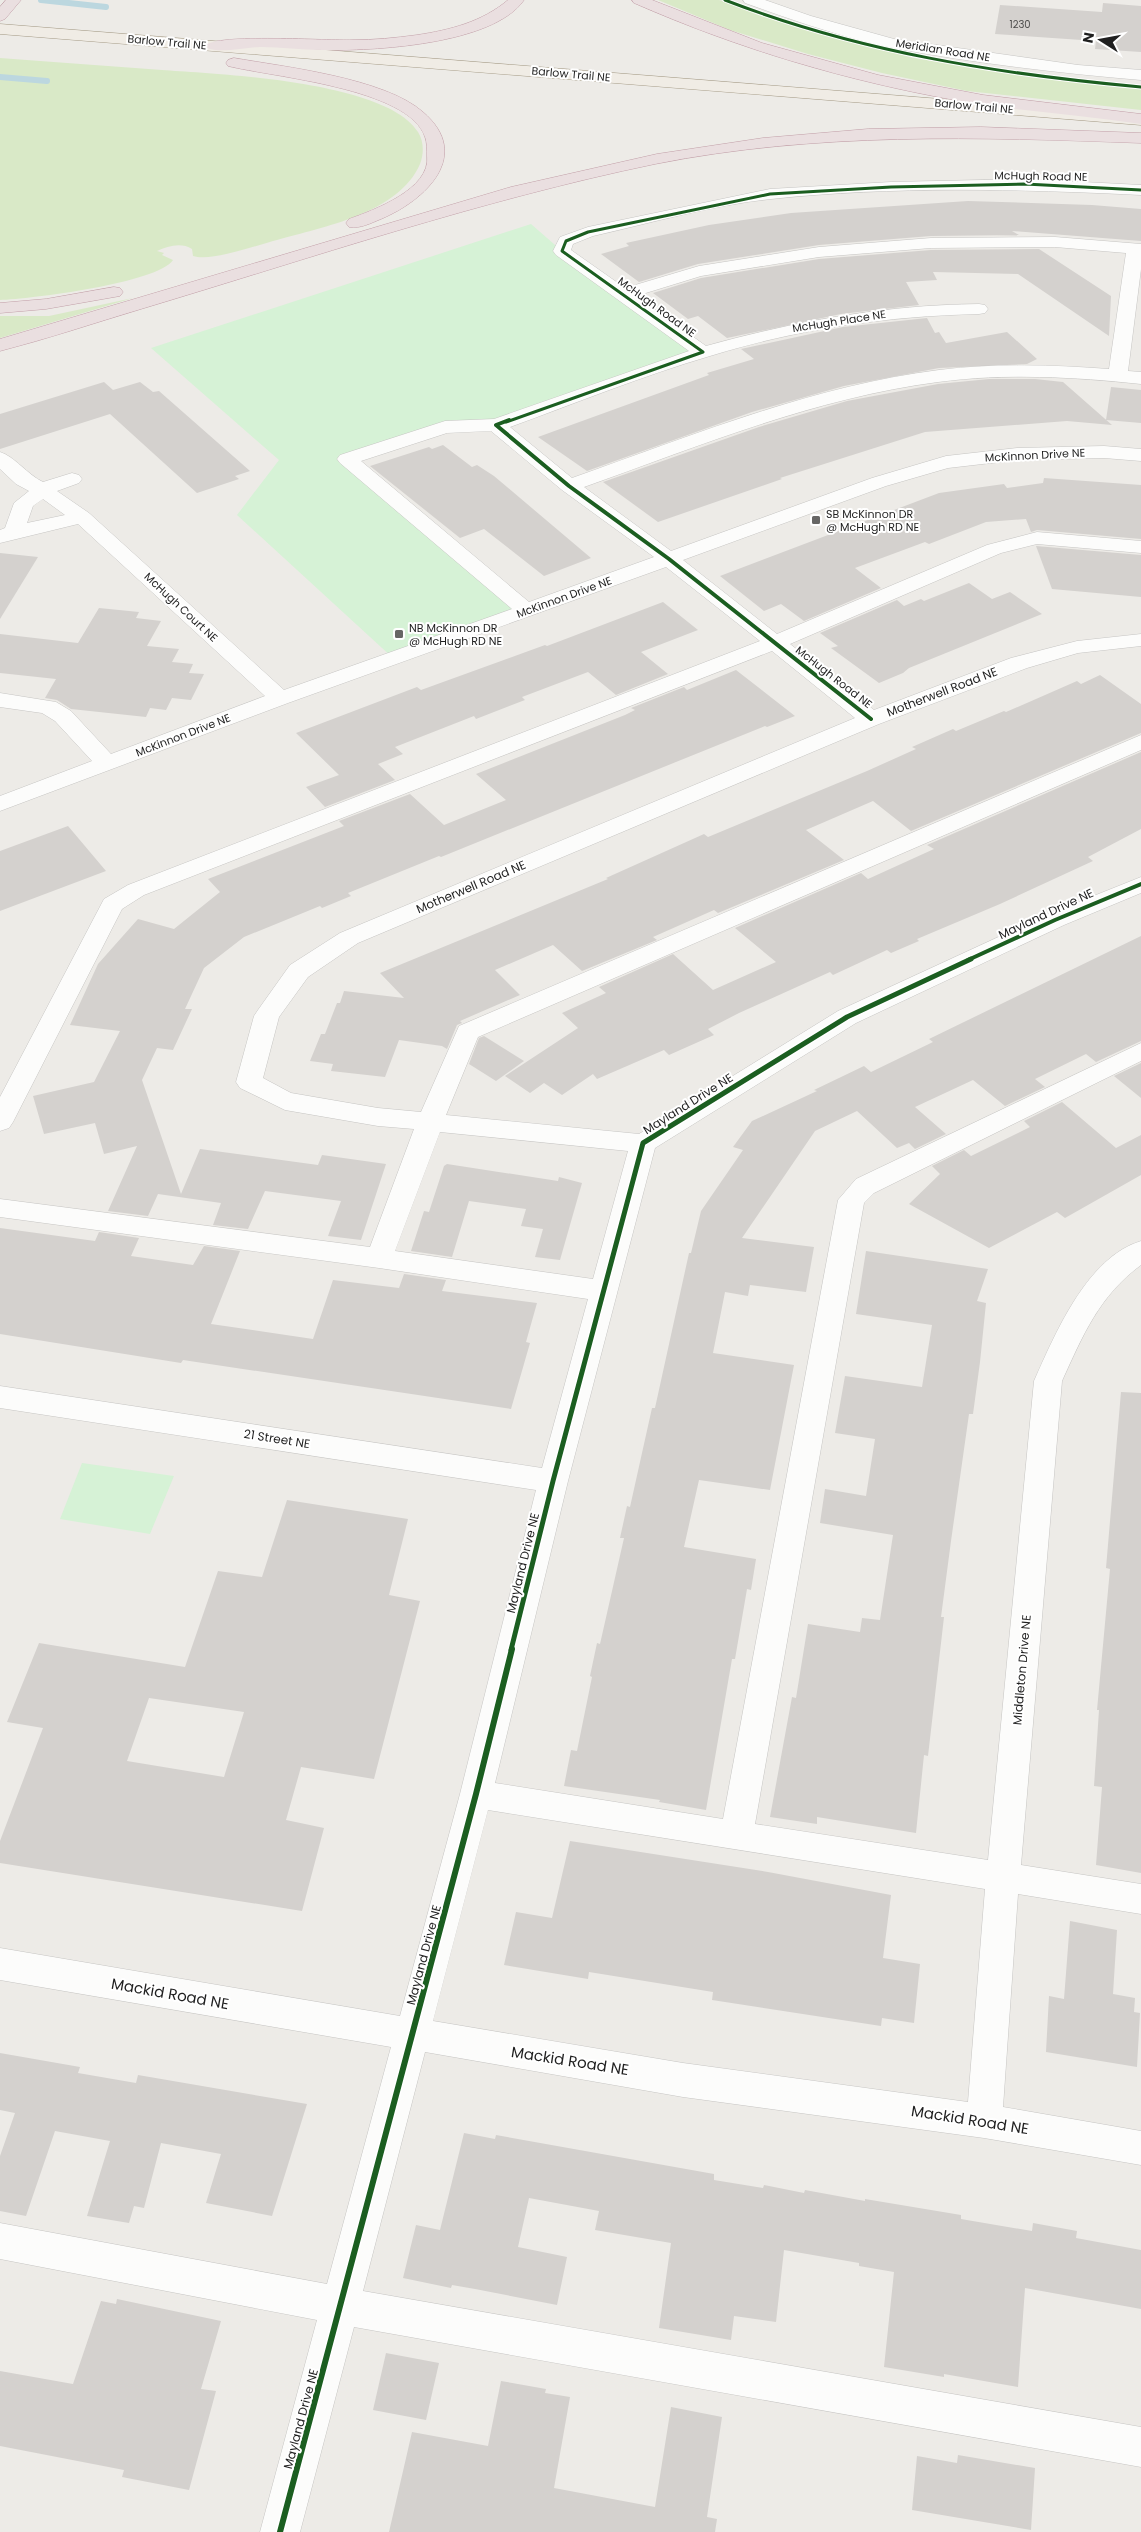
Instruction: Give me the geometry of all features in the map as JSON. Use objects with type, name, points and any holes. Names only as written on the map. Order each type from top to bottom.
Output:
[{"type":"highway","points":[[214,54],[259,42],[300,45],[358,45],[411,40],[477,24],[503,12],[517,0]]},
{"type":"highway","points":[[639,0],[731,37],[845,72],[962,96],[1141,119]]},
{"type":"highway","points":[[0,16],[13,1]]},
{"type":"highway","points":[[222,262],[347,226],[384,212],[423,185],[435,167],[437,157],[435,135],[419,115],[404,106],[342,83],[234,63]]},
{"type":"highway","points":[[0,345],[517,191],[657,159],[762,143],[877,133],[980,132],[1141,137]]},
{"type":"highway","points":[[0,308],[75,300],[132,288]]},
{"type":"main road","name":"Barlow Trail NE","points":[[0,29],[214,54],[1141,119]]},
{"type":"main road","name":"Barlow Trail NE","points":[[214,54],[234,63],[1141,137]]},
{"type":"street","name":"Meridian Road NE","points":[[750,0],[806,19],[893,43],[1078,70],[1141,75]]},
{"type":"street","points":[[893,43],[908,31]]},
{"type":"street","points":[[1021,62],[1030,47]]},
{"type":"street","name":"McHugh Road NE","points":[[703,352],[562,251],[566,241],[598,230],[680,211],[770,194],[890,187],[1025,184],[1141,190]]},
{"type":"street","points":[[622,294],[699,271],[828,251],[931,243],[1055,242],[1138,248],[1118,376]]},
{"type":"street","name":"McHugh Place NE","points":[[703,352],[815,323],[931,308],[979,309]]},
{"type":"street","name":"McHugh Road NE","points":[[496,425],[703,352]]},
{"type":"street","points":[[569,486],[781,413],[854,392],[912,379],[996,372],[1056,372],[1141,378]]},
{"type":"street","points":[[496,425],[445,427],[347,459],[527,611]]},
{"type":"street","name":"McHugh Road NE","points":[[496,425],[569,486],[668,559],[871,719]]},
{"type":"street","name":"McKinnon Drive NE","points":[[0,804],[280,698],[527,611],[879,482],[946,462],[1017,454],[1104,452],[1141,455]]},
{"type":"street","name":"McHugh Court NE","points":[[0,458],[23,480],[43,490],[82,517],[280,698]]},
{"type":"street","points":[[7,534],[24,503],[43,490],[72,479]]},
{"type":"street","points":[[7,534],[82,517]]},
{"type":"street","points":[[0,1122],[112,904],[136,890],[775,642],[1003,547],[1037,538],[1141,547]]},
{"type":"street","name":"Motherwell Road NE","points":[[643,1143],[430,1123],[285,1101],[249,1082],[267,1016],[299,971],[348,938],[871,719],[1019,664],[1077,647],[1141,640]]},
{"type":"street","points":[[0,700],[48,707],[63,716],[107,764]]},
{"type":"street","points":[[379,1258],[430,1123],[468,1032],[1141,742]]},
{"type":"street","name":"Mayland Drive NE","points":[[280,2532],[413,2036],[476,1794],[553,1481],[643,1143],[847,1017],[1046,924],[1141,884]]},
{"type":"street","points":[[737,1834],[851,1200],[865,1186],[1141,1051]]},
{"type":"street","points":[[0,1208],[379,1258],[605,1291]]},
{"type":"street","name":"Middleton Drive NE","points":[[984,2121],[1003,1876],[1048,1381],[1074,1324],[1110,1274],[1141,1251]]},
{"type":"street","name":"21 Street NE","points":[[0,1397],[553,1481]]},
{"type":"street","points":[[476,1794],[1141,1899]]},
{"type":"street","name":"Mackid Road NE","points":[[0,1964],[413,2036],[683,2080],[984,2121],[1141,2148]]},
{"type":"street","points":[[0,2241],[342,2306],[1141,2447]]},
{"type":"green space","points":[[658,0],[719,0],[812,32],[914,58],[1032,77],[1141,89],[1141,110],[967,91],[882,73],[808,54],[730,30]]},
{"type":"green space","points":[[0,58],[221,74],[299,83],[338,91],[372,101],[400,115],[418,132],[423,152],[420,164],[410,181],[395,195],[358,216],[235,252],[211,257],[193,256],[192,249],[188,247],[170,246],[157,251],[164,253],[162,255],[173,260],[162,268],[144,276],[64,293],[0,300]]},
{"type":"green space","points":[[531,224],[562,251],[703,352],[496,425],[445,427],[348,459],[527,611],[394,659],[237,515],[279,460],[151,348]]},
{"type":"green space","points":[[133,298],[0,338],[0,316],[49,316]]},
{"type":"green space","points":[[82,1463],[174,1476],[150,1534],[60,1519]]},
{"type":"building","points":[[1103,3],[1141,6],[1141,52],[1095,49],[1096,41],[995,34],[1000,5],[1102,12]]},
{"type":"building","points":[[968,201],[1092,205],[1141,209],[1141,241],[1012,231],[1019,235],[931,236],[819,245],[698,264],[639,282],[601,254],[629,246],[626,243],[709,225],[791,213]]},
{"type":"building","points":[[1039,249],[1111,296],[1109,336],[1018,274],[933,272],[937,280],[906,282],[919,305],[841,314],[727,338],[698,316],[688,319],[653,293],[701,278],[819,259],[931,250]]},
{"type":"building","points":[[927,318],[935,333],[939,332],[946,343],[1007,332],[1037,359],[1027,364],[939,368],[844,386],[752,412],[587,471],[538,437],[709,375],[707,373],[754,359],[741,349],[843,327]]},
{"type":"building","points":[[989,379],[1035,379],[1063,382],[1112,425],[1067,421],[925,432],[780,478],[782,479],[658,522],[603,482],[759,427],[847,401],[938,384]]},
{"type":"building","points":[[104,382],[113,390],[140,382],[153,392],[159,391],[250,471],[235,476],[239,479],[197,493],[110,414],[0,449],[0,414]]},
{"type":"building","points":[[1111,387],[1141,390],[1141,423],[1106,420]]},
{"type":"building","points":[[443,445],[472,467],[477,465],[494,476],[591,558],[544,576],[484,529],[460,538],[370,466],[429,447],[432,449]]},
{"type":"building","points":[[1044,478],[1141,485],[1141,539],[1037,530],[1031,532],[1026,519],[986,522],[929,544],[925,542],[855,568],[881,588],[804,621],[781,604],[764,611],[720,576],[939,493],[1004,484],[1007,488],[1043,483]]},
{"type":"building","points":[[1036,546],[1141,555],[1141,597],[1052,589]]},
{"type":"building","points":[[0,553],[38,557],[0,619]]},
{"type":"building","points":[[969,583],[992,599],[1010,592],[1042,614],[909,668],[903,673],[879,683],[831,648],[838,646],[820,633],[897,600],[904,606],[921,599],[924,601]]},
{"type":"building","points":[[663,602],[698,630],[641,652],[668,674],[616,695],[588,672],[522,697],[525,700],[476,719],[474,716],[395,747],[403,754],[378,764],[395,780],[325,807],[306,787],[339,775],[296,733],[417,687],[421,690],[545,645],[547,646]]},
{"type":"building","points":[[99,608],[139,612],[136,618],[161,621],[147,646],[179,649],[172,662],[193,664],[189,673],[204,674],[191,700],[172,698],[166,710],[150,708],[146,717],[71,709],[57,700],[45,698],[56,679],[0,673],[0,634],[78,643]]},
{"type":"building","points":[[736,670],[795,716],[767,727],[765,726],[441,857],[439,856],[348,893],[351,896],[322,908],[320,906],[244,937],[204,968],[185,1009],[192,1009],[173,1050],[157,1048],[142,1080],[181,1194],[200,1149],[318,1165],[322,1155],[386,1164],[361,1240],[328,1236],[341,1201],[265,1191],[248,1229],[213,1225],[221,1203],[158,1194],[148,1216],[108,1211],[137,1146],[104,1154],[95,1123],[44,1134],[33,1096],[94,1082],[120,1031],[70,1025],[98,964],[138,919],[174,929],[220,892],[208,879],[344,826],[339,821],[410,794],[444,825],[506,800],[476,774],[635,710],[631,708],[684,687],[687,690]]},
{"type":"building","points":[[1100,675],[1141,704],[1141,733],[911,831],[873,801],[806,830],[844,860],[718,913],[714,910],[653,937],[657,940],[582,971],[553,945],[495,970],[520,995],[460,1021],[462,1023],[457,1025],[447,1049],[442,1046],[399,1040],[385,1077],[331,1071],[333,1064],[310,1061],[321,1034],[325,1034],[337,1003],[340,1003],[344,991],[404,998],[380,973],[608,879],[606,878],[704,834],[708,837],[867,771],[916,749],[912,747],[953,729],[956,731],[1004,711],[1006,712],[1077,681],[1081,684]]},
{"type":"building","points":[[1141,752],[1141,829],[1088,857],[1093,861],[1000,904],[917,939],[919,941],[891,953],[887,950],[833,975],[830,972],[739,1013],[708,1029],[714,1035],[669,1055],[664,1050],[597,1079],[593,1074],[562,1095],[544,1083],[530,1093],[505,1076],[578,1028],[562,1013],[606,993],[599,987],[673,954],[713,990],[776,962],[735,928],[861,873],[868,879],[934,849],[927,845]]},
{"type":"building","points":[[68,826],[106,871],[0,911],[0,851]]},
{"type":"building","points":[[1141,936],[1141,1041],[1096,1062],[1086,1054],[1035,1079],[1045,1087],[1005,1106],[973,1080],[915,1107],[946,1134],[915,1149],[909,1143],[897,1148],[857,1111],[815,1131],[742,1238],[814,1247],[806,1292],[750,1285],[748,1296],[725,1292],[713,1353],[794,1365],[770,1490],[699,1480],[684,1547],[756,1559],[751,1590],[747,1589],[735,1659],[732,1659],[706,1810],[659,1802],[660,1800],[564,1786],[571,1750],[577,1751],[597,1643],[600,1644],[624,1538],[620,1538],[627,1506],[630,1507],[652,1408],[655,1408],[689,1253],[691,1253],[701,1211],[743,1150],[733,1147],[752,1121],[817,1091],[814,1090],[864,1066],[871,1072],[933,1042],[929,1039]]},
{"type":"building","points":[[484,1036],[524,1061],[496,1081],[469,1064],[479,1038]]},
{"type":"building","points":[[1141,1063],[1141,1098],[1114,1076]]},
{"type":"building","points":[[1062,1102],[1116,1148],[1141,1135],[1141,1175],[1065,1218],[1057,1212],[989,1248],[909,1204],[940,1174],[932,1166],[964,1150],[971,1156],[1030,1127],[1024,1121]]},
{"type":"building","points":[[447,1164],[558,1181],[559,1177],[582,1183],[560,1260],[535,1257],[543,1229],[521,1226],[526,1209],[469,1201],[452,1257],[411,1251],[424,1211],[429,1212],[444,1166]]},
{"type":"building","points":[[0,1228],[95,1241],[99,1232],[139,1238],[131,1256],[193,1265],[204,1246],[240,1251],[211,1324],[313,1339],[333,1280],[399,1288],[404,1274],[446,1280],[442,1291],[537,1303],[526,1342],[530,1343],[511,1409],[183,1360],[181,1363],[0,1334]]},
{"type":"building","points":[[866,1251],[988,1269],[977,1301],[986,1303],[980,1362],[973,1414],[969,1414],[951,1541],[941,1617],[944,1617],[928,1756],[924,1755],[916,1833],[817,1817],[817,1824],[770,1817],[792,1697],[796,1698],[808,1624],[860,1632],[862,1618],[880,1620],[893,1535],[820,1523],[825,1489],[866,1496],[875,1439],[835,1433],[845,1376],[922,1387],[932,1325],[856,1314]]},
{"type":"building","points":[[1121,1392],[1141,1393],[1141,1873],[1096,1865],[1102,1787],[1094,1786],[1099,1710],[1097,1710],[1110,1569],[1106,1568]]},
{"type":"building","points":[[287,1500],[408,1519],[389,1595],[420,1601],[374,1779],[301,1767],[286,1820],[324,1828],[302,1911],[0,1863],[0,1841],[43,1728],[7,1722],[39,1643],[185,1667],[218,1571],[262,1577]],"holes":[[[149,1698],[244,1712],[224,1777],[127,1761]]]},
{"type":"building","points":[[570,1841],[768,1872],[891,1895],[883,1958],[920,1964],[914,2023],[882,2018],[881,2026],[712,2000],[713,1992],[589,1972],[588,1979],[504,1965],[516,1912],[552,1918]]},
{"type":"building","points":[[1070,1921],[1117,1930],[1113,1994],[1135,1998],[1134,2012],[1140,2013],[1137,2067],[1046,2052],[1049,1996],[1064,1999]]},
{"type":"building","points":[[0,2053],[80,2067],[78,2073],[136,2083],[138,2075],[307,2104],[272,2216],[206,2203],[221,2154],[161,2143],[144,2208],[134,2206],[129,2223],[87,2216],[110,2141],[55,2131],[26,2216],[0,2211],[0,2156],[15,2113],[0,2110]]},
{"type":"building","points":[[464,2133],[495,2139],[496,2135],[714,2174],[714,2180],[763,2188],[764,2185],[804,2193],[805,2190],[865,2201],[865,2199],[961,2215],[961,2219],[1032,2231],[1033,2223],[1077,2231],[1076,2238],[1141,2250],[1141,2309],[1025,2288],[1018,2387],[944,2374],[944,2377],[884,2367],[894,2272],[859,2266],[859,2263],[784,2250],[776,2322],[734,2316],[731,2340],[659,2328],[671,2243],[595,2230],[599,2211],[529,2198],[518,2247],[567,2257],[557,2305],[475,2289],[452,2285],[451,2288],[403,2278],[416,2225],[440,2230]]},
{"type":"building","points":[[117,2299],[221,2321],[201,2389],[216,2391],[189,2490],[122,2477],[124,2470],[0,2446],[0,2371],[73,2384],[101,2301],[116,2304]]},
{"type":"building","points":[[386,2353],[439,2363],[426,2420],[373,2410]]},
{"type":"building","points":[[501,2381],[546,2389],[545,2393],[570,2397],[554,2488],[655,2507],[671,2407],[722,2417],[707,2517],[717,2519],[715,2532],[389,2532],[412,2432],[488,2446]]},
{"type":"building","points":[[958,2455],[1035,2468],[1031,2530],[912,2510],[917,2456],[957,2463]]},
{"type":"waterway","points":[[41,0],[106,7]]},
{"type":"waterway","points":[[0,77],[47,81]]},
{"type":"cycle path","points":[[725,0],[773,19],[876,48],[983,69],[1141,87]]},
{"type":"cycle path","points":[[871,719],[669,559],[569,486],[496,425],[703,352],[562,251],[566,241],[588,232],[680,211],[770,194],[891,187],[1025,184],[1141,190]]},
{"type":"cycle path","points":[[280,2532],[476,1794],[553,1481],[643,1143],[847,1017],[1055,920],[1141,884]]},
{"type":"place","name":"SB McKinnon DR @ McHugh RD NE","points":[[816,520]]},
{"type":"place","name":"NB McKinnon DR @ McHugh RD NE","points":[[399,634]]}]
